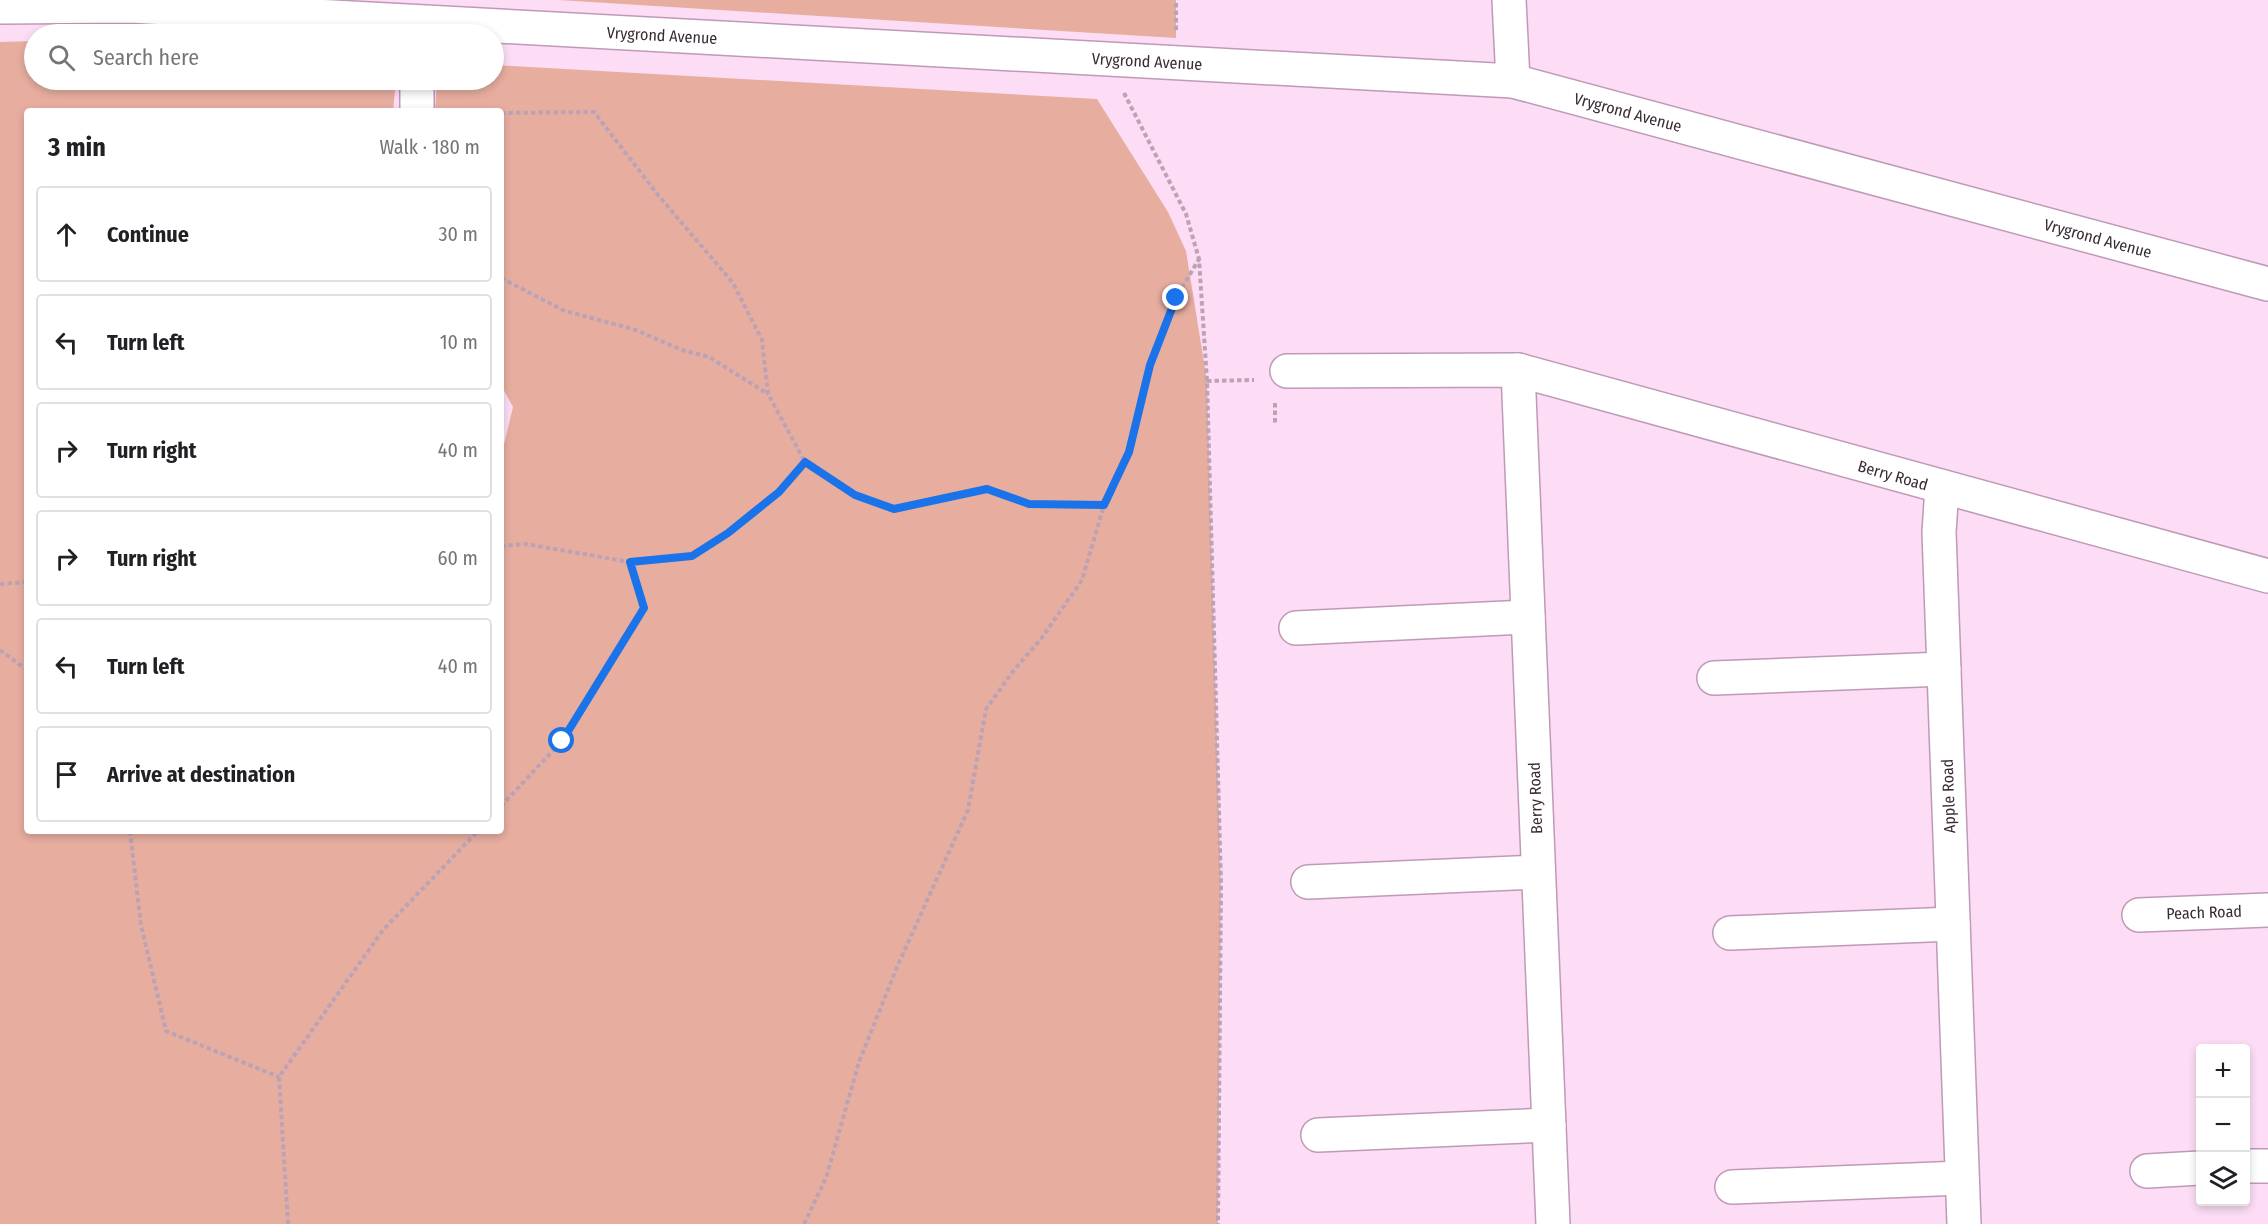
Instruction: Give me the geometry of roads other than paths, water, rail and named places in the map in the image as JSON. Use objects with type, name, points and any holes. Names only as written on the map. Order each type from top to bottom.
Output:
[{"type":"street","points":[[1509,0],[1512,81]]},
{"type":"street","name":"Vrygrond Avenue","points":[[13,4],[130,6],[364,24]]},
{"type":"street","name":"Vrygrond Avenue","points":[[504,32],[1512,81],[2268,284]]},
{"type":"street","points":[[417,90],[417,108]]},
{"type":"street","name":"Berry Road","points":[[1275,381],[1518,370],[2268,576]]},
{"type":"street","name":"Berry Road","points":[[1518,370],[1553,1224]]},
{"type":"street","name":"Apple Road","points":[[1942,488],[1939,532],[1964,1224]]},
{"type":"street","points":[[1296,628],[1528,616]]},
{"type":"street","points":[[1714,678],[1944,669]]},
{"type":"street","points":[[1308,882],[1538,873]]},
{"type":"street","name":"Peach Road","points":[[2139,915],[2268,910]]},
{"type":"street","points":[[1730,933],[1953,924]]},
{"type":"street","points":[[1318,1135],[1549,1125]]},
{"type":"street","points":[[2250,1167],[2268,1166]]},
{"type":"street","points":[[2147,1171],[2196,1168]]},
{"type":"street","points":[[1732,1187],[1962,1178]]}]
